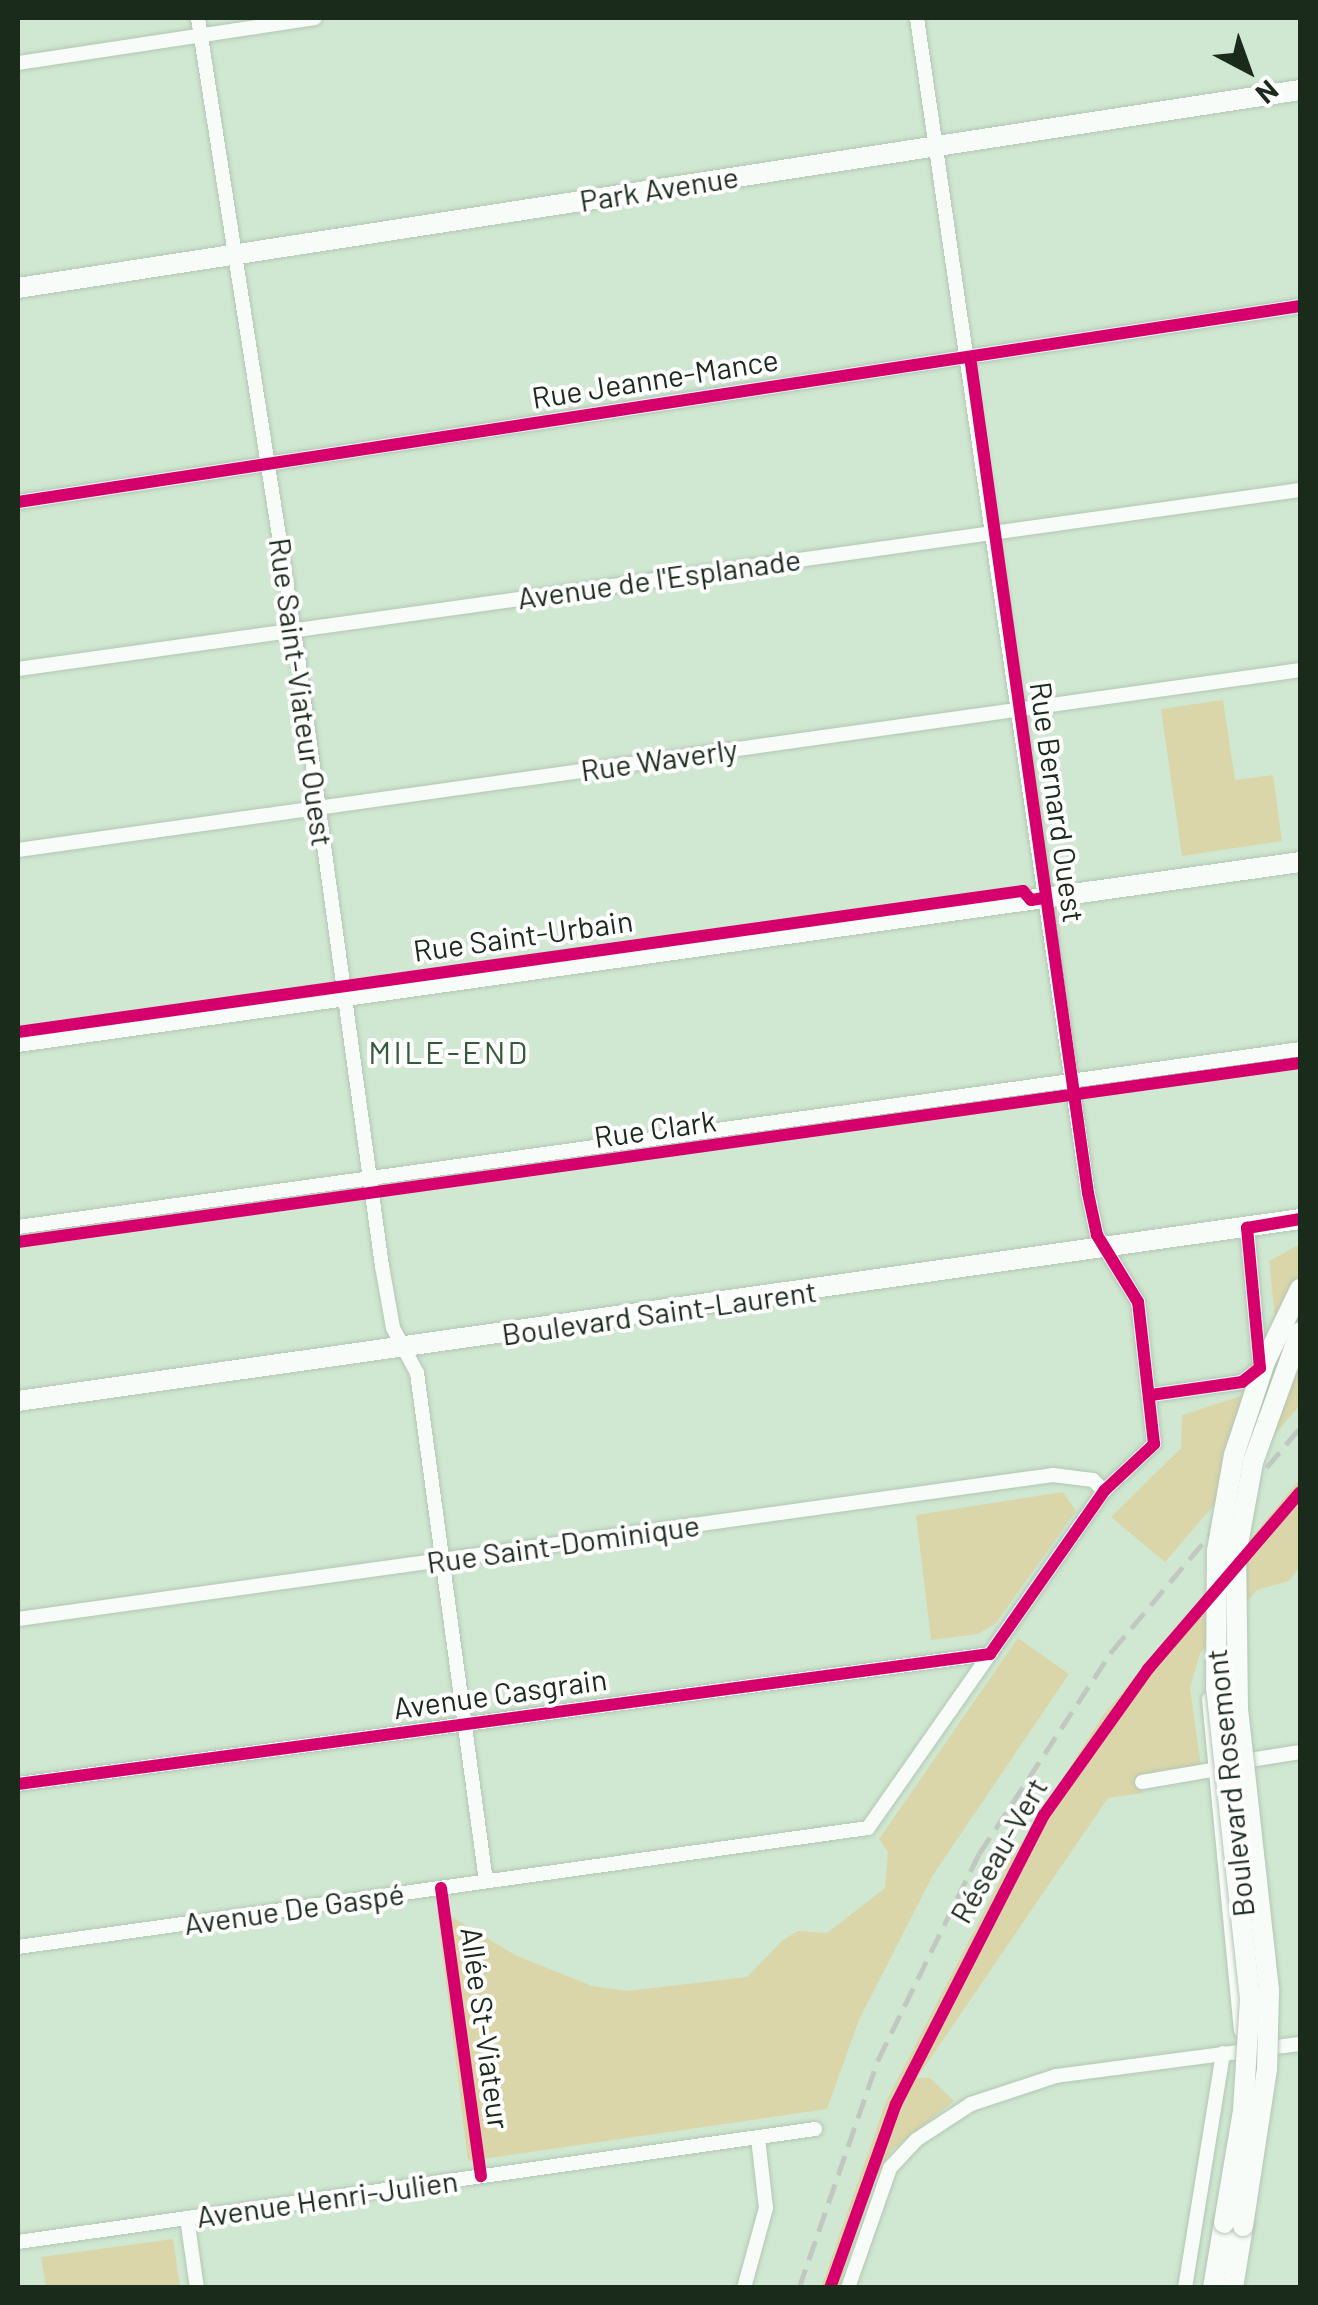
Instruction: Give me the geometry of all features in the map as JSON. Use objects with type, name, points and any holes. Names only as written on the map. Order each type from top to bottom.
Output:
[{"type":"main road","name":"Park Avenue","points":[[18,288],[1300,90]]},
{"type":"main road","name":"Rue Saint-Urbain","points":[[18,1042],[1300,862]]},
{"type":"main road","name":"Boulevard Saint-Laurent","points":[[18,1402],[1108,1250],[1300,1219]]},
{"type":"main road","name":"Boulevard Rosemont","points":[[1232,2288],[1250,1999],[1216,1688],[1214,1582],[1234,1455],[1265,1362],[1300,1290]]},
{"type":"main road","name":"Boulevard Rosemont","points":[[1212,2288],[1233,2224],[1267,2068],[1269,1990],[1238,1711],[1236,1555],[1253,1462],[1300,1332]]},
{"type":"street","name":"Rue Saint-Viateur Ouest","points":[[198,18],[294,628],[391,1320],[417,1372],[486,1882]]},
{"type":"street","points":[[18,63],[315,18]]},
{"type":"street","name":"Rue Bernard Ouest","points":[[917,18],[996,531],[1044,898],[1095,1231],[1138,1302],[1151,1395],[1154,1444],[1104,1491]]},
{"type":"street","name":"Rue Jeanne-Mance","points":[[18,502],[1300,306]]},
{"type":"street","name":"Avenue de l'Esplanade","points":[[18,669],[1300,490]]},
{"type":"street","name":"Rue Waverly","points":[[18,850],[1300,670]]},
{"type":"street","name":"Rue Clark","points":[[18,1226],[1300,1049]]},
{"type":"street","points":[[1151,1395],[1242,1382],[1260,1368],[1263,1345],[1248,1228]]},
{"type":"street","name":"Rue Saint-Dominique","points":[[18,1619],[1053,1474],[1093,1480],[1104,1491]]},
{"type":"street","points":[[990,1654],[1104,1491]]},
{"type":"street","points":[[1242,2051],[1212,1771],[1209,1684],[1216,1658],[1237,1634],[1275,2048]]},
{"type":"street","name":"Avenue Casgrain","points":[[18,1784],[990,1654]]},
{"type":"street","name":"Avenue De Gaspé","points":[[18,1947],[868,1828],[990,1654]]},
{"type":"street","points":[[1142,1782],[1212,1771],[1250,1758],[1300,1752]]},
{"type":"street","points":[[848,2288],[896,2160],[929,2130],[1002,2090],[1300,2044]]},
{"type":"street","points":[[1186,2288],[1223,2053]]},
{"type":"street","name":"Avenue Henri-Julien","points":[[18,2242],[816,2129]]},
{"type":"street","points":[[744,2288],[766,2208],[758,2138]]},
{"type":"street","points":[[186,2218],[197,2288]]},
{"type":"shaded area","points":[[1223,700],[1235,780],[1273,775],[1282,841],[1182,856],[1161,709]]},
{"type":"shaded area","points":[[1300,1244],[1300,1405],[1165,1562],[1111,1517],[1181,1448],[1182,1415],[1251,1393],[1278,1346],[1269,1261]]},
{"type":"shaded area","points":[[1300,1479],[1300,1567],[1289,1581],[1257,1590],[1200,1653],[1190,1688],[1201,1766],[1158,1770],[1158,1776],[1140,1780],[1143,1793],[1108,1798],[917,2078],[930,2078],[954,2101],[891,2151],[874,2181],[839,2287],[821,2288],[885,2104],[1010,1861],[1102,1717]]},
{"type":"shaded area","points":[[1063,1492],[1076,1511],[995,1624],[978,1634],[931,1640],[916,1515]]},
{"type":"shaded area","points":[[1018,1638],[1069,1674],[933,1875],[859,2020],[827,2109],[468,2161],[437,1908],[515,1955],[592,1986],[627,1991],[747,1977],[783,1940],[798,1931],[827,1933],[885,1888],[888,1852],[879,1839]]},
{"type":"shaded area","points":[[173,2239],[180,2286],[46,2287],[41,2257]]},
{"type":"railway","points":[[799,2288],[878,2060],[979,1854],[1112,1651],[1300,1428]]},
{"type":"cycle path","points":[[18,502],[1300,306]]},
{"type":"cycle path","points":[[18,1784],[990,1654],[1104,1491],[1154,1444],[1138,1302],[1097,1235],[1088,1193],[970,357]]},
{"type":"cycle path","points":[[18,1032],[1023,891],[1031,900],[1044,898]]},
{"type":"cycle path","points":[[18,1242],[1300,1063]]},
{"type":"cycle path","points":[[1151,1395],[1242,1382],[1260,1368],[1247,1228],[1300,1219]]},
{"type":"cycle path","name":"Réseau-Vert","points":[[830,2288],[896,2104],[1044,1815],[1148,1669],[1300,1492]]},
{"type":"cycle path","name":"Allée St-Viateur","points":[[441,1888],[481,2176]]},
{"type":"district","name":"MILE-END","points":[[449,1051]]}]
